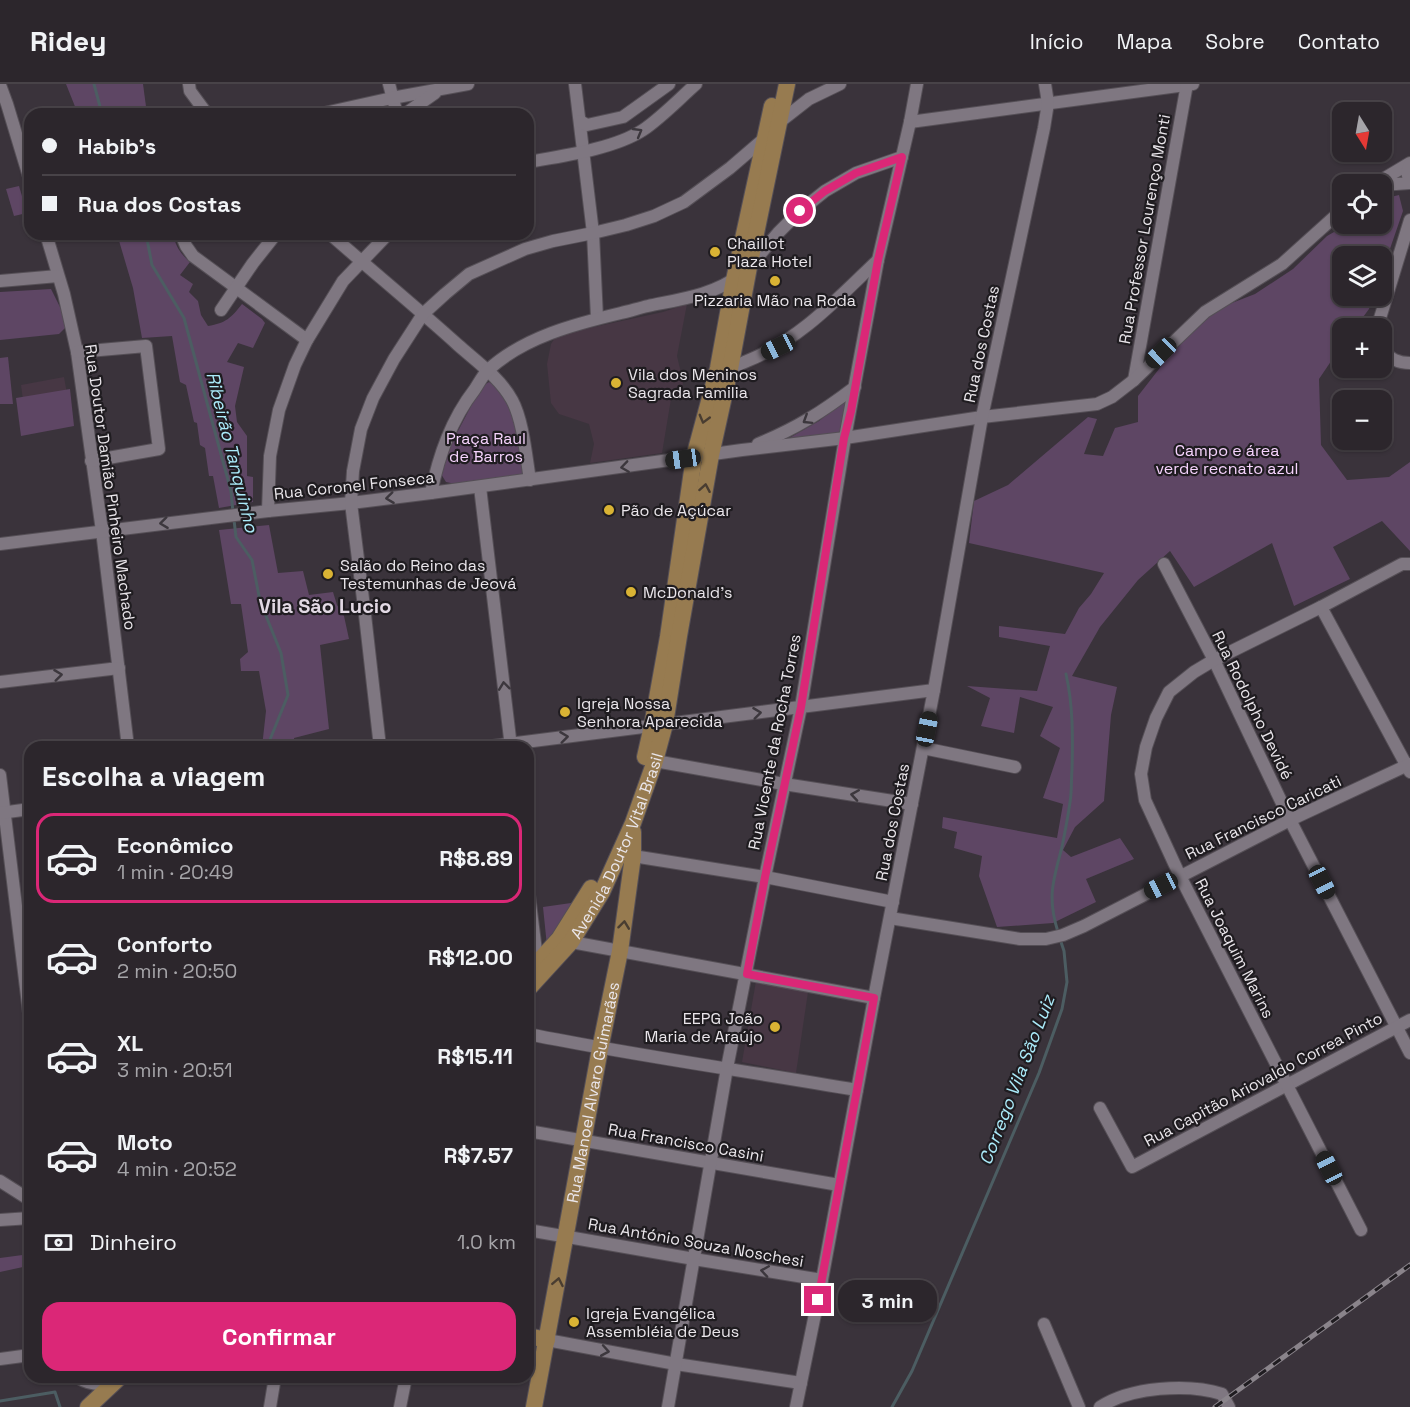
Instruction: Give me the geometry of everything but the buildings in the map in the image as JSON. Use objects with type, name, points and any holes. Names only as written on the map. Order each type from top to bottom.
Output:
[{"type":"main road","name":"Avenida Doutor Vital Brasil","points":[[565,940],[614,850],[659,725],[679,636],[711,455],[734,280],[776,84]]},
{"type":"main road","name":"Avenida Doutor Vital Brasil","points":[[534,974],[565,940],[602,892],[633,823],[655,761],[694,457],[724,368],[749,267],[787,84]]},
{"type":"main road","name":"Rua Manoel Alvaro Guimarães","points":[[534,1407],[620,951],[633,856],[633,823]]},
{"type":"main road","points":[[534,1337],[547,1340]]},
{"type":"main road","points":[[88,1407],[114,1383]]},
{"type":"main road","points":[[102,1407],[126,1383]]},
{"type":"street","points":[[189,84],[190,91],[203,108]]},
{"type":"street","points":[[389,84],[395,108]]},
{"type":"street","points":[[348,108],[468,84]]},
{"type":"street","points":[[575,84],[593,233],[597,318]]},
{"type":"street","points":[[580,121],[587,125],[623,117],[669,84]]},
{"type":"street","points":[[534,161],[583,151],[628,138],[643,130],[696,84]]},
{"type":"street","points":[[379,741],[351,503],[353,471],[362,429],[373,398],[394,359],[423,314],[469,274],[503,258],[553,241],[593,233],[654,216],[684,202],[723,174],[764,139],[780,121],[808,99],[840,84]]},
{"type":"street","name":"Rua Vicente da Rocha Torres","points":[[668,1407],[728,1068],[801,707],[844,438],[878,260],[917,84]]},
{"type":"street","name":"Rua dos Costas","points":[[796,1407],[934,690],[982,417],[1042,140],[1048,103],[1045,84]]},
{"type":"street","points":[[910,123],[1189,84]]},
{"type":"street","name":"Rua Professor Lourenço Monti","points":[[1134,380],[1189,84]]},
{"type":"street","points":[[0,85],[24,159]]},
{"type":"street","points":[[413,108],[438,90]]},
{"type":"street","points":[[431,493],[444,442],[454,420],[488,371],[518,349],[546,335],[597,318],[712,291],[734,280],[749,267],[800,211],[825,191],[856,173],[902,157]]},
{"type":"street","points":[[1392,184],[1410,183],[1407,172],[1410,164]]},
{"type":"street","points":[[1392,174],[1410,164]]},
{"type":"street","points":[[742,450],[844,438],[982,417],[1097,404],[1112,397],[1134,380],[1205,312],[1282,264],[1332,219]]},
{"type":"street","points":[[1380,318],[1410,220]]},
{"type":"street","name":"Rua Doutor Damião Pinheiro Machado","points":[[48,240],[77,352],[102,531],[127,741]]},
{"type":"street","points":[[184,240],[193,256],[307,340]]},
{"type":"street","points":[[221,310],[272,240]]},
{"type":"street","points":[[337,240],[488,371],[511,398],[517,410],[530,480]]},
{"type":"street","points":[[268,511],[270,456],[279,410],[295,365],[307,340],[343,281],[382,240]]},
{"type":"street","points":[[724,368],[778,347],[801,331],[833,304],[878,260]]},
{"type":"street","points":[[0,281],[58,276]]},
{"type":"street","points":[[77,352],[146,345],[159,449],[91,461]]},
{"type":"street","points":[[1392,359],[1399,363],[1410,363]]},
{"type":"street","points":[[742,450],[796,427],[855,387]]},
{"type":"street","name":"Rua Coronel Fonseca","points":[[0,544],[480,487],[742,450]]},
{"type":"street","points":[[480,487],[510,741]]},
{"type":"street","name":"Rua Rodolpho Devidé","points":[[1164,564],[1214,660],[1290,820],[1410,1053]]},
{"type":"street","name":"Rua Joaquim Marins","points":[[1361,1230],[1180,876],[1145,800],[1141,774],[1146,747],[1156,718],[1169,692],[1194,672],[1402,564],[1410,564]]},
{"type":"street","points":[[1321,607],[1409,767]]},
{"type":"street","points":[[0,682],[119,668]]},
{"type":"street","points":[[534,743],[934,690]]},
{"type":"street","points":[[923,748],[1015,766]]},
{"type":"street","points":[[655,761],[912,804]]},
{"type":"street","name":"Rua Francisco Caricati","points":[[890,918],[1020,939],[1046,939],[1063,935],[1290,820],[1409,767]]},
{"type":"street","points":[[0,775],[2,812],[24,976]]},
{"type":"street","points":[[2,812],[24,809]]},
{"type":"street","points":[[633,856],[765,877],[893,902]]},
{"type":"street","points":[[565,940],[874,998]]},
{"type":"street","name":"Rua Capitão Ariovaldo Correa Pinto","points":[[1100,1108],[1132,1167],[1410,1020]]},
{"type":"street","points":[[534,1035],[600,1049],[857,1090]]},
{"type":"street","name":"Rua Francisco Casini","points":[[534,1132],[839,1185]]},
{"type":"street","points":[[0,1181],[24,1196]]},
{"type":"street","points":[[0,1220],[24,1218]]},
{"type":"street","name":"Rua António Souza Noschesi","points":[[534,1231],[822,1280]]},
{"type":"street","points":[[1044,1324],[1079,1407]]},
{"type":"street","points":[[547,1340],[676,1364],[801,1383]]},
{"type":"street","points":[[0,1359],[24,1356]]},
{"type":"street","points":[[91,1383],[103,1385],[109,1383]]},
{"type":"street","points":[[270,1407],[274,1383]]},
{"type":"street","points":[[400,1407],[405,1383]]},
{"type":"street","points":[[1100,1407],[1109,1401],[1133,1393],[1167,1388],[1205,1390],[1222,1394],[1229,1407]]},
{"type":"shaded area","name":"Vila dos Meninos Sagrada Familia","points":[[687,304],[677,356],[683,381],[682,396],[672,393],[662,453],[590,463],[594,444],[589,424],[559,414],[551,403],[547,364],[551,344],[557,335],[663,312]]},
{"type":"shaded area","points":[[64,377],[68,399],[23,400],[21,385]]},
{"type":"shaded area","name":"EEPG João Maria de Araújo","points":[[756,981],[808,992],[796,1073],[742,1062]]},
{"type":"green space","points":[[66,84],[143,84],[146,108],[76,108]]},
{"type":"green space","points":[[19,186],[24,203],[24,214],[14,216],[6,189]]},
{"type":"green space","name":"Campo e área verde recnato azul","points":[[1399,195],[1403,211],[1391,246],[1332,246],[1332,306],[1370,306],[1362,318],[1332,318],[1332,360],[1319,379],[1321,445],[1347,480],[1389,477],[1410,462],[1410,551],[1382,521],[1333,547],[1350,579],[1294,606],[1272,543],[1194,587],[1170,551],[1138,580],[1100,627],[1072,676],[1117,687],[1111,715],[1104,801],[1075,827],[1063,850],[1071,857],[1120,838],[1134,859],[1086,879],[1096,902],[1053,923],[997,927],[979,876],[982,856],[954,848],[957,832],[942,828],[943,817],[1057,838],[1063,804],[1043,798],[1060,748],[1040,736],[1053,707],[1020,697],[1014,733],[981,726],[990,698],[967,686],[1037,691],[1050,646],[999,637],[999,626],[1065,634],[1079,608],[1104,573],[969,543],[974,501],[1008,485],[1088,417],[1097,419],[1084,454],[1103,456],[1115,428],[1138,422],[1138,396],[1201,315],[1255,294],[1293,269],[1332,233],[1392,234],[1392,197]]},
{"type":"green space","points":[[119,240],[175,240],[179,250],[190,262],[180,275],[193,284],[189,292],[198,301],[201,315],[208,326],[228,319],[242,304],[265,323],[253,348],[238,343],[227,362],[244,367],[235,406],[237,422],[247,436],[247,476],[253,477],[253,502],[219,508],[213,476],[209,476],[205,448],[200,445],[197,423],[194,422],[186,385],[180,382],[172,336],[142,338],[133,288]]},
{"type":"green space","points":[[51,289],[65,317],[65,328],[59,334],[0,340],[0,292]]},
{"type":"green space","points":[[8,357],[13,404],[0,404],[0,358]]},
{"type":"green space","name":"Praça Raul de Barros","points":[[489,382],[507,400],[512,411],[519,437],[523,476],[460,485],[446,482],[441,474],[448,450],[481,387]]},
{"type":"green space","points":[[70,389],[74,426],[21,436],[16,398]]},
{"type":"green space","points":[[847,398],[841,433],[790,441],[791,437],[819,421]]},
{"type":"green space","points":[[269,525],[278,573],[303,571],[309,595],[333,592],[344,616],[349,639],[320,645],[329,729],[294,738],[294,741],[263,741],[266,711],[259,671],[241,671],[240,659],[248,652],[241,604],[231,604],[219,530]]},
{"type":"green space","points":[[578,902],[547,946],[543,907]]},
{"type":"green space","points":[[24,1255],[24,1267],[0,1272],[0,1258]]},
{"type":"waterway","name":"Ribeirão Tanquinho","points":[[94,84],[100,108]]},
{"type":"waterway","name":"Ribeirão Tanquinho","points":[[147,240],[152,265],[184,318],[231,491],[233,513]]},
{"type":"waterway","name":"Ribeirão Tanquinho","points":[[234,520],[236,537],[252,560],[260,601],[281,653],[288,695],[269,741]]},
{"type":"waterway","name":"Corrego Vila São Luiz","points":[[1058,932],[1052,889],[1068,813],[1072,770],[1072,721],[1066,674]]},
{"type":"waterway","name":"Corrego Vila São Luiz","points":[[892,1407],[912,1371],[1039,1073],[1062,1009],[1067,982],[1064,951],[1060,939]]},
{"type":"waterway","name":"Ribeirão Tanquinho","points":[[0,1401],[55,1392],[60,1407]]},
{"type":"railway","points":[[1215,1407],[1410,1265]]},
{"type":"place","name":"Chaillot Plaza Hotel","points":[[715,252]]},
{"type":"place","name":"Pizzaria Mão na Roda","points":[[775,281]]},
{"type":"place","name":"Vila dos Meninos Sagrada Familia","points":[[616,383]]},
{"type":"place","name":"Pão de Açúcar","points":[[609,510]]},
{"type":"place","name":"Salão do Reino das Testemunhas de Jeová","points":[[328,574]]},
{"type":"place","name":"McDonald's","points":[[631,592]]},
{"type":"place","name":"Igreja Nossa Senhora Aparecida","points":[[565,712]]},
{"type":"place","name":"EEPG João Maria de Araújo","points":[[775,1027]]},
{"type":"place","name":"Igreja Evangélica Assembléia de Deus","points":[[574,1322]]},
{"type":"district","name":"Vila São Lucio","points":[[325,606]]},
{"type":"route","points":[[800,211],[825,191],[856,173],[902,157],[878,260],[851,411],[844,438],[801,707],[747,974],[874,998],[818,1300]]}]
